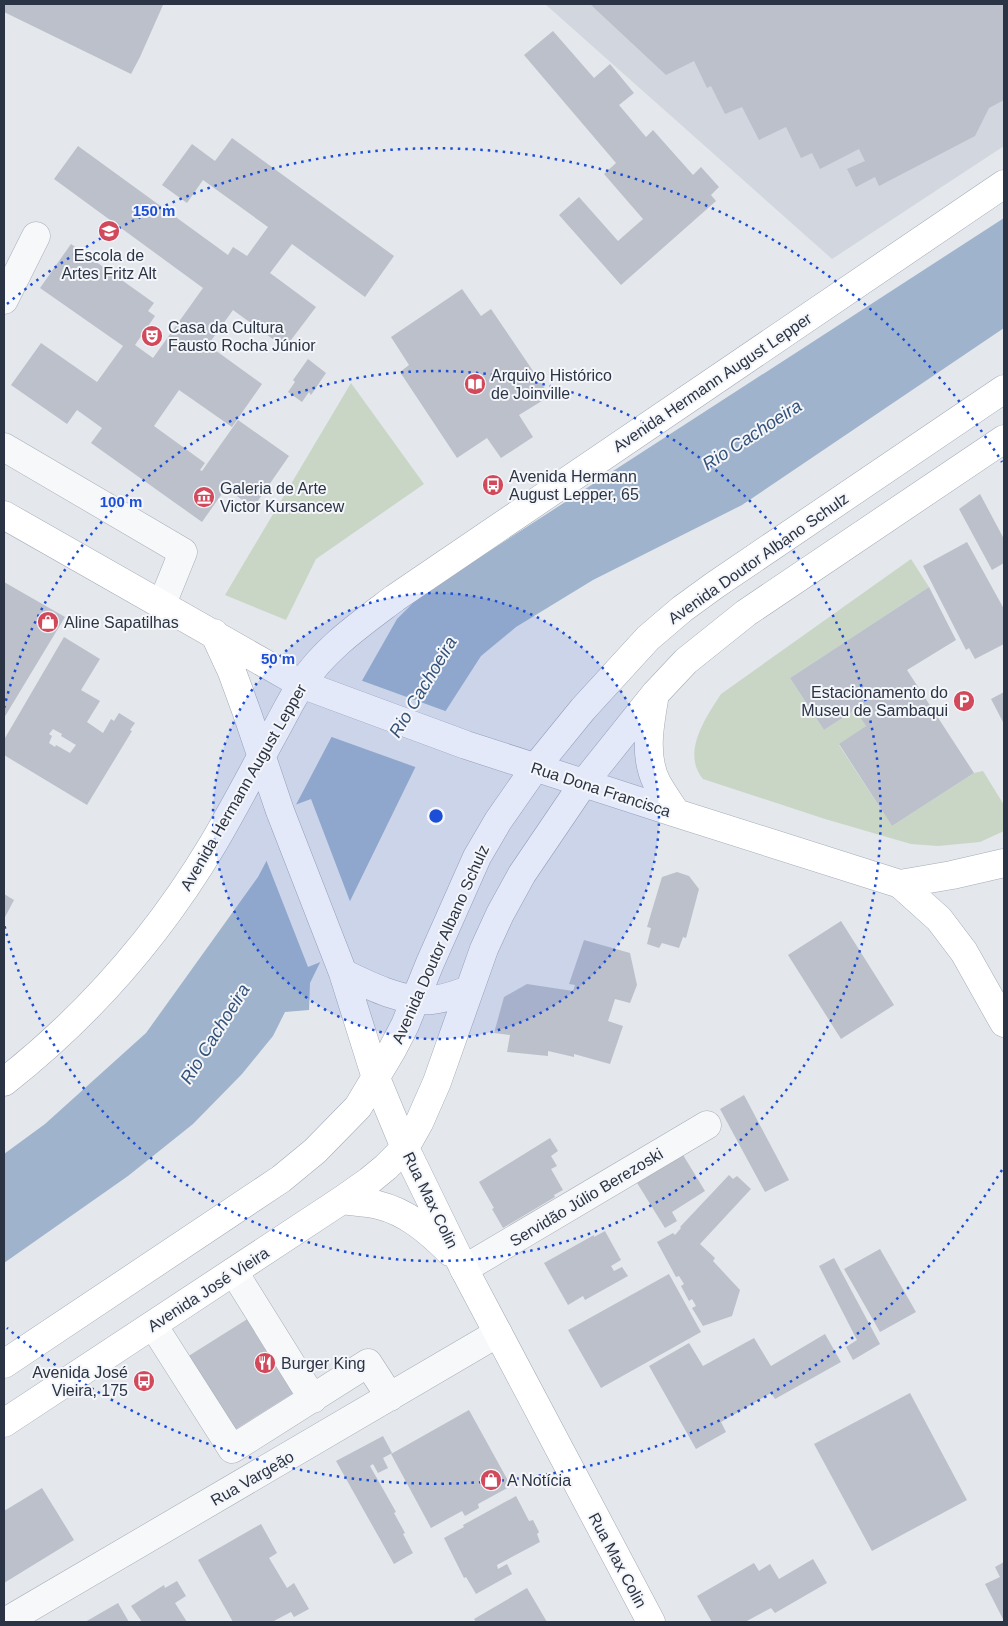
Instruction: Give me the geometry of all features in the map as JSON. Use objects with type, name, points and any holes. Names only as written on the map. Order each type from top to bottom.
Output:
[{"type":"main road","name":"Avenida Hermann August Lepper","points":[[4,1082],[65,1031],[103,992],[149,938],[213,844],[301,684],[323,657],[351,631],[395,598],[1004,184]]},
{"type":"main road","name":"Avenida Doutor Albano Schulz","points":[[376,1078],[405,1025],[477,857],[498,821],[566,728],[618,670],[648,638],[682,609],[1004,389]]},
{"type":"main road","points":[[405,1148],[419,1124],[437,1082],[488,940],[522,874],[583,784],[654,694],[686,661],[746,613],[1004,439]]},
{"type":"main road","name":"Rua Dona Francisca","points":[[4,514],[214,632],[301,684],[450,739],[676,814],[900,884],[952,875],[1004,862]]},
{"type":"main road","points":[[214,632],[232,672],[261,757]]},
{"type":"main road","points":[[654,694],[649,732],[650,759],[656,782],[676,814]]},
{"type":"main road","name":"Rua Max Colin","points":[[261,757],[340,965],[376,1078],[405,1148],[463,1266],[651,1622]]},
{"type":"main road","points":[[900,884],[939,919],[964,952],[1004,1023]]},
{"type":"main road","points":[[340,965],[392,994],[415,999],[430,1000],[448,997],[469,990]]},
{"type":"main road","points":[[4,1364],[281,1179],[314,1151],[358,1107],[376,1078]]},
{"type":"main road","name":"Avenida José Vieira","points":[[4,1423],[370,1182],[405,1148]]},
{"type":"main road","points":[[342,1200],[378,1205],[404,1214],[429,1231],[463,1266]]},
{"type":"street","points":[[4,300],[36,236]]},
{"type":"street","points":[[4,447],[183,552],[162,604]]},
{"type":"street","name":"Servidão Júlio Berezoski","points":[[463,1266],[707,1124]]},
{"type":"street","points":[[234,1272],[313,1399]]},
{"type":"street","points":[[153,1325],[232,1450],[368,1363],[390,1397]]},
{"type":"street","name":"Rua Vargeão","points":[[5,1622],[498,1333]]},
{"type":"shaded area","points":[[545,4],[1004,4],[1004,146],[832,259]]},
{"type":"green space","points":[[351,383],[424,484],[316,559],[286,620],[225,595]]},
{"type":"green space","points":[[911,559],[929,587],[790,678],[824,730],[855,710],[866,726],[839,745],[892,826],[974,773],[983,771],[1004,805],[1004,831],[980,842],[938,846],[911,844],[825,819],[703,779],[697,769],[694,758],[695,747],[703,724],[721,694]]},
{"type":"water","name":"Rio Cachoeira","points":[[1004,218],[1004,328],[742,505],[593,580],[516,627],[481,656],[434,729],[310,983],[309,1010],[285,1012],[273,1036],[242,1074],[193,1124],[128,1176],[4,1263],[4,1154],[45,1124],[146,1033],[258,877],[351,700],[397,619],[420,596]]},
{"type":"pier","points":[[360,680],[448,712],[436,730],[418,768],[329,736]]},
{"type":"pier","points":[[311,799],[351,904],[323,961],[308,967],[265,857],[292,806]]},
{"type":"building","points":[[4,4],[163,5],[131,74],[4,12]]},
{"type":"building","points":[[590,4],[1004,4],[1004,100],[989,108],[975,136],[879,186],[875,177],[856,187],[847,169],[865,161],[859,149],[820,169],[812,153],[801,158],[786,127],[759,140],[742,107],[725,114],[711,86],[707,88],[694,61],[666,75]]},
{"type":"building","points":[[553,31],[594,78],[610,64],[634,93],[619,105],[646,137],[653,130],[693,175],[701,167],[719,187],[711,195],[716,201],[621,285],[559,215],[579,197],[618,241],[643,219],[604,174],[616,163],[524,55]]},
{"type":"building","points":[[232,138],[394,256],[365,297],[292,244],[270,273],[316,307],[285,348],[233,310],[208,345],[262,384],[232,427],[179,390],[154,426],[205,463],[200,470],[202,471],[238,420],[289,456],[253,508],[226,488],[202,522],[91,443],[102,428],[77,410],[67,424],[11,385],[41,343],[97,382],[123,346],[40,288],[71,244],[154,303],[148,311],[155,316],[135,345],[153,358],[203,288],[54,179],[78,146],[228,255],[233,247],[247,256],[268,227],[203,180],[187,203],[162,185],[192,144],[215,161]]},
{"type":"building","name":"Arquivo Histórico de Joinville","points":[[462,289],[481,316],[491,309],[550,396],[519,415],[533,437],[501,458],[487,438],[457,458],[400,372],[409,365],[391,337]]},
{"type":"building","points":[[308,359],[326,373],[311,395],[309,392],[302,402],[288,392],[295,382],[293,380]]},
{"type":"building","points":[[980,494],[1004,539],[1004,563],[992,570],[959,509]]},
{"type":"building","points":[[967,542],[1004,609],[1004,644],[975,659],[969,648],[966,650],[923,566]]},
{"type":"building","points":[[4,582],[65,617],[4,718]]},
{"type":"building","points":[[929,587],[956,640],[907,670],[974,773],[892,826],[839,744],[866,726],[855,710],[824,730],[790,678]]},
{"type":"building","points":[[64,637],[100,659],[81,690],[100,701],[87,722],[103,733],[111,719],[114,721],[119,713],[135,723],[87,805],[4,755],[5,738]],"holes":[[[53,729],[62,734],[61,736],[76,745],[70,753],[49,743],[52,736],[49,734]]]},
{"type":"building","points":[[1004,692],[1004,724],[991,699]]},
{"type":"building","points":[[677,872],[689,876],[699,889],[686,938],[683,937],[679,948],[662,943],[659,948],[647,944],[651,928],[647,927],[662,877]]},
{"type":"building","points":[[4,894],[14,900],[4,919]]},
{"type":"building","points":[[841,921],[894,1005],[841,1039],[788,955]]},
{"type":"building","points":[[584,940],[630,953],[637,985],[630,1003],[615,999],[608,1021],[623,1026],[610,1064],[574,1054],[574,1057],[548,1051],[548,1056],[507,1052],[510,1035],[494,1033],[504,997],[527,984],[573,991],[575,985],[569,984]]},
{"type":"building","points":[[744,1095],[789,1180],[765,1192],[720,1109]]},
{"type":"building","points":[[550,1138],[558,1151],[551,1156],[557,1166],[551,1169],[563,1190],[554,1195],[555,1197],[503,1228],[479,1182]]},
{"type":"building","points":[[680,1150],[705,1191],[672,1212],[677,1221],[665,1228],[634,1178]]},
{"type":"building","points":[[729,1175],[733,1179],[737,1176],[751,1189],[700,1244],[715,1258],[713,1261],[740,1290],[732,1316],[703,1326],[692,1308],[696,1306],[692,1299],[689,1301],[681,1286],[684,1284],[679,1276],[676,1277],[657,1242],[673,1233],[675,1235],[680,1227]]},
{"type":"building","points":[[605,1231],[621,1260],[611,1266],[614,1271],[622,1267],[628,1276],[585,1300],[583,1296],[568,1305],[544,1263],[594,1235],[594,1237]]},
{"type":"building","points":[[880,1249],[916,1312],[880,1332],[844,1269]]},
{"type":"building","points":[[834,1258],[880,1344],[853,1360],[846,1347],[857,1340],[819,1266]]},
{"type":"building","points":[[669,1274],[701,1332],[601,1388],[568,1330]]},
{"type":"building","points":[[249,1318],[295,1392],[233,1431],[187,1357]]},
{"type":"building","points":[[825,1334],[841,1362],[775,1399],[771,1393],[721,1422],[726,1432],[696,1449],[649,1366],[689,1343],[703,1366],[754,1338],[771,1366]]},
{"type":"building","points":[[910,1393],[967,1500],[872,1551],[814,1444]]},
{"type":"building","points":[[469,1410],[511,1486],[478,1504],[479,1508],[465,1516],[462,1511],[431,1528],[391,1454]]},
{"type":"building","points":[[383,1436],[392,1453],[383,1458],[388,1468],[378,1473],[373,1464],[370,1466],[396,1512],[394,1513],[413,1553],[394,1564],[336,1461]]},
{"type":"building","points":[[42,1488],[74,1540],[4,1583],[4,1511]]},
{"type":"building","points":[[516,1496],[529,1521],[533,1520],[539,1532],[537,1534],[540,1542],[497,1565],[498,1569],[507,1564],[512,1574],[476,1594],[466,1577],[464,1578],[444,1538],[464,1527],[463,1525]]},
{"type":"building","points":[[261,1524],[277,1553],[269,1558],[287,1588],[294,1583],[309,1609],[294,1617],[291,1612],[272,1622],[233,1622],[198,1560]]},
{"type":"building","points":[[813,1559],[827,1583],[775,1613],[771,1608],[745,1622],[712,1622],[697,1596],[754,1563],[759,1571],[770,1564],[779,1579]]},
{"type":"building","points":[[1004,1562],[1004,1621],[985,1584],[1000,1577],[995,1567]]},
{"type":"building","points":[[177,1581],[186,1596],[175,1603],[187,1622],[142,1622],[131,1606],[164,1585],[165,1588]]},
{"type":"building","points":[[527,1588],[547,1622],[476,1622],[474,1619]]},
{"type":"building","points":[[118,1603],[129,1622],[85,1622]]},
{"type":"place","name":"Escola de Artes Fritz Alt","points":[[109,231]]},
{"type":"place","name":"Casa da Cultura Fausto Rocha Júnior","points":[[152,336]]},
{"type":"place","name":"Arquivo Histórico de Joinville","points":[[475,384]]},
{"type":"place","name":"Avenida Hermann August Lepper, 65","points":[[493,485]]},
{"type":"place","name":"Galeria de Arte Victor Kursancew","points":[[204,497]]},
{"type":"place","name":"Aline Sapatilhas","points":[[48,622]]},
{"type":"place","name":"Estacionamento do Museu de Sambaqui","points":[[964,701]]},
{"type":"place","name":"Burger King","points":[[265,1363]]},
{"type":"place","name":"Avenida José Vieira, 175","points":[[144,1381]]},
{"type":"place","name":"A Notícia","points":[[491,1480]]}]
